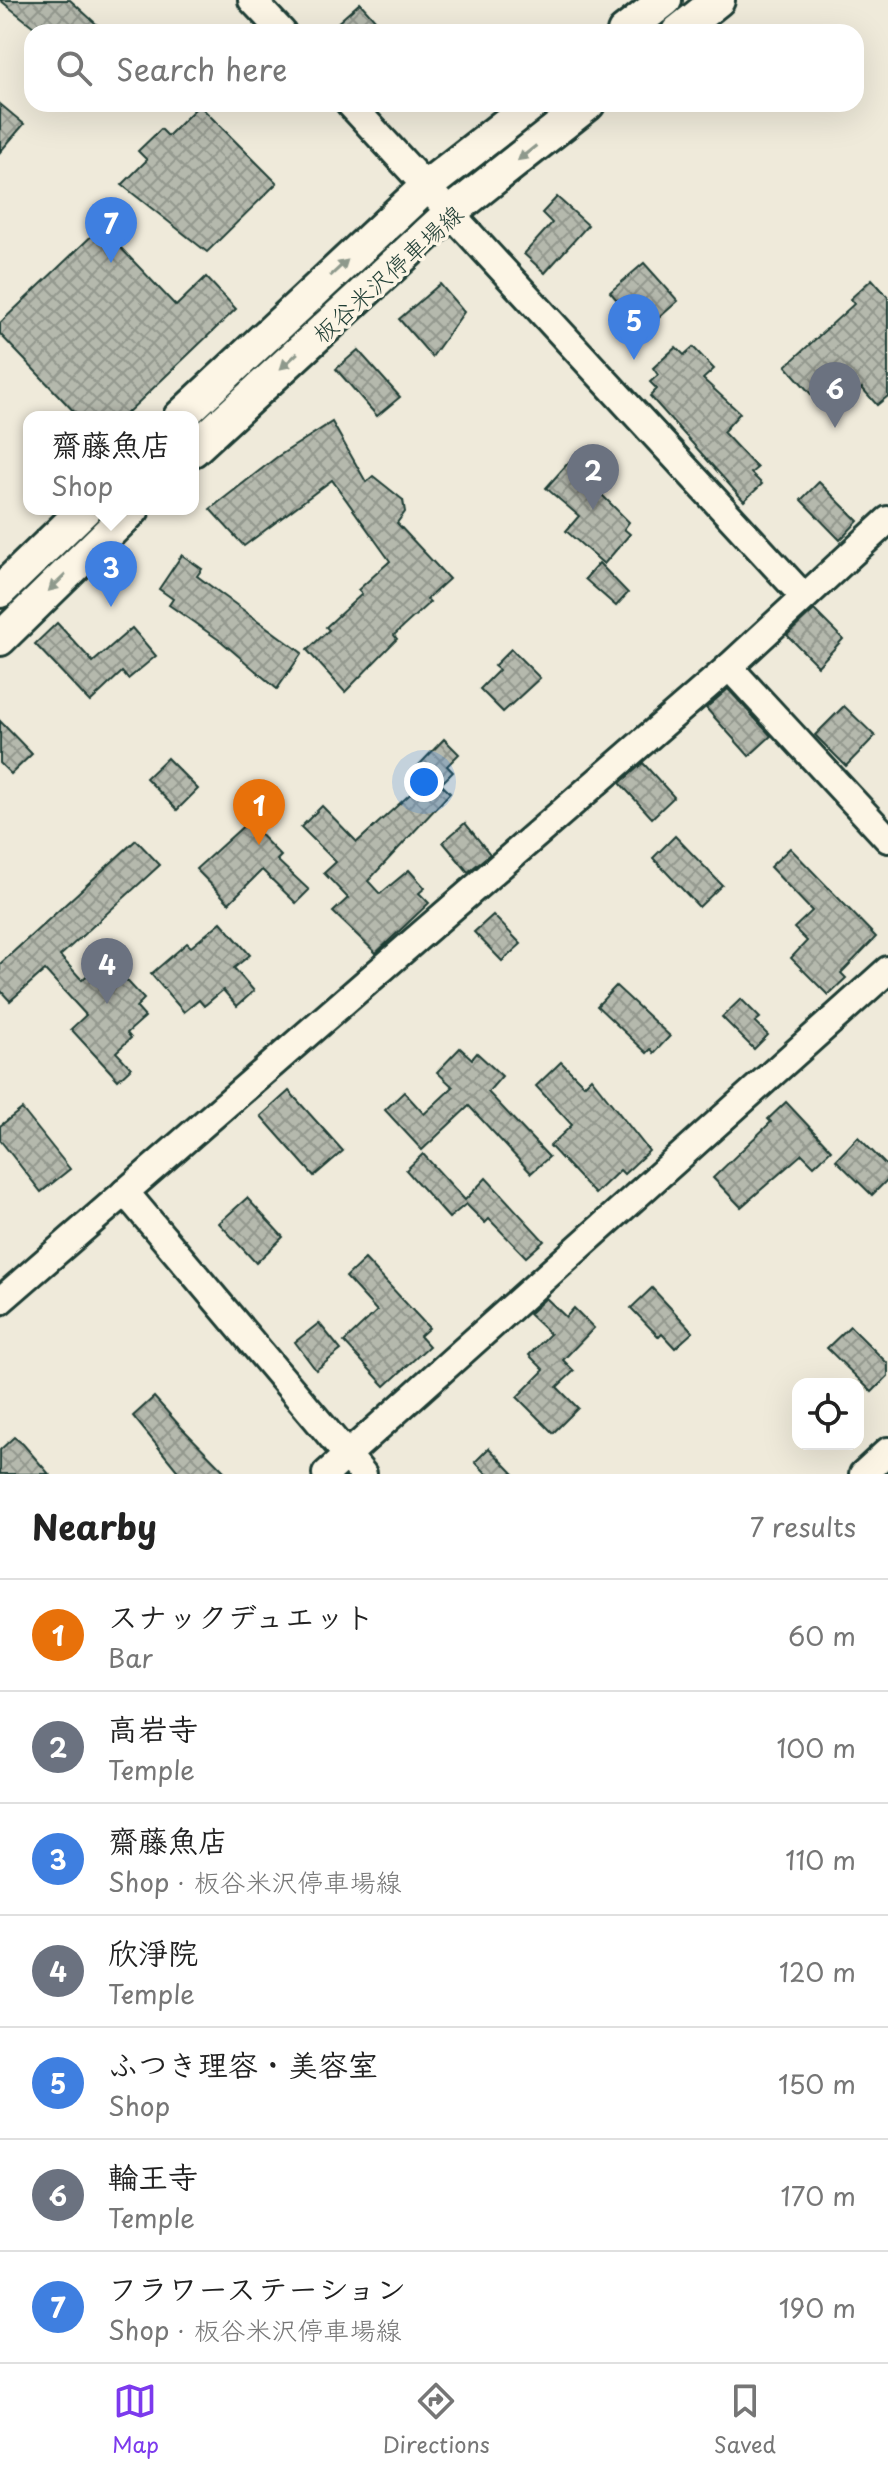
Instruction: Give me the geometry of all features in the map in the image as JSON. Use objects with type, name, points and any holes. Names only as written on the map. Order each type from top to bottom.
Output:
[{"type":"main road","points":[[634,24],[665,0]]},
{"type":"main road","points":[[688,24],[718,0]]},
{"type":"main road","name":"板谷米沢停車場線","points":[[186,411],[427,186],[522,112]]},
{"type":"main road","name":"板谷米沢停車場線","points":[[199,444],[449,214],[578,112]]},
{"type":"main road","points":[[0,591],[79,515]]},
{"type":"main road","points":[[0,639],[127,515]]},
{"type":"street","points":[[252,0],[274,24]]},
{"type":"street","points":[[358,112],[804,597]]},
{"type":"street","points":[[0,1301],[729,667],[888,520]]},
{"type":"street","points":[[729,667],[888,839]]},
{"type":"street","points":[[326,1474],[355,1464],[888,970]]},
{"type":"street","points":[[125,1192],[355,1464]]},
{"type":"street","points":[[863,1474],[888,1451]]},
{"type":"building","points":[[0,0],[70,0],[96,24],[48,23],[30,24]]},
{"type":"building","points":[[360,3],[376,21],[373,24],[336,24]]},
{"type":"building","points":[[0,104],[24,124],[0,152]]},
{"type":"building","points":[[192,112],[206,112],[277,183],[207,252],[122,185],[147,160],[138,151],[161,129],[168,136]]},
{"type":"building","points":[[557,197],[588,225],[545,273],[524,254],[552,223],[542,213]]},
{"type":"building","points":[[101,227],[176,306],[206,277],[236,309],[129,411],[73,411],[0,334],[0,323]]},
{"type":"building","points":[[644,263],[678,301],[644,331],[610,292]]},
{"type":"building","points":[[872,279],[888,297],[888,396],[877,405],[862,388],[840,408],[836,402],[826,411],[786,366],[854,304],[850,299]]},
{"type":"building","points":[[440,284],[464,312],[432,357],[399,319]]},
{"type":"building","points":[[676,347],[684,355],[693,347],[714,369],[703,379],[740,413],[723,432],[757,468],[751,473],[762,484],[744,501],[650,396],[657,389],[650,382],[658,375],[653,368]]},
{"type":"building","points":[[358,350],[400,397],[377,416],[336,369]]},
{"type":"building","points":[[332,422],[366,482],[373,476],[403,500],[405,512],[397,523],[449,579],[427,599],[430,602],[394,635],[397,639],[345,692],[307,650],[329,630],[326,627],[362,594],[358,590],[390,561],[332,480],[244,546],[210,509],[277,457]]},
{"type":"building","points":[[569,462],[629,522],[624,529],[630,534],[604,564],[566,531],[579,516],[546,488]]},
{"type":"building","points":[[819,482],[858,521],[840,540],[801,500]]},
{"type":"building","points":[[182,555],[202,569],[197,576],[302,653],[277,689],[222,642],[169,605],[173,599],[159,589]]},
{"type":"building","points":[[599,563],[628,593],[616,606],[585,579]]},
{"type":"building","points":[[814,610],[843,639],[818,666],[787,635]]},
{"type":"building","points":[[57,623],[93,662],[132,628],[156,656],[128,679],[122,672],[90,702],[35,644]]},
{"type":"building","points":[[511,649],[540,678],[503,712],[480,689],[499,670],[494,666]]},
{"type":"building","points":[[728,689],[771,736],[749,756],[706,708]]},
{"type":"building","points":[[844,706],[875,736],[846,766],[815,735]]},
{"type":"building","points":[[0,721],[32,754],[11,774],[0,763]]},
{"type":"building","points":[[444,739],[459,754],[447,766],[453,772],[441,784],[450,793],[368,881],[380,894],[409,870],[425,888],[419,893],[429,903],[376,953],[333,912],[348,898],[324,873],[336,862],[301,827],[322,806],[357,842],[417,788],[415,786],[427,774],[418,766]]},
{"type":"building","points":[[167,758],[198,789],[177,810],[146,778]]},
{"type":"building","points":[[643,763],[674,797],[652,818],[620,783]]},
{"type":"building","points":[[248,822],[281,856],[277,860],[309,890],[296,903],[262,870],[229,903],[196,869]]},
{"type":"building","points":[[465,823],[490,854],[468,872],[443,842]]},
{"type":"building","points":[[675,836],[722,885],[699,907],[653,858]]},
{"type":"building","points":[[136,840],[160,865],[60,956],[82,980],[106,958],[144,999],[136,1007],[145,1017],[127,1033],[131,1038],[116,1052],[131,1068],[118,1080],[71,1029],[86,1015],[45,970],[10,1001],[0,990],[0,964]]},
{"type":"building","points":[[790,848],[876,937],[841,973],[846,978],[828,995],[791,958],[807,941],[794,928],[812,911],[770,867]]},
{"type":"building","points":[[493,915],[521,944],[502,961],[474,932]]},
{"type":"building","points":[[221,922],[250,955],[234,968],[254,991],[237,1006],[223,990],[204,1006],[199,1000],[184,1012],[151,974],[187,943],[191,947]]},
{"type":"building","points":[[616,986],[670,1036],[654,1053],[651,1049],[647,1053],[597,1006]]},
{"type":"building","points":[[741,999],[760,1018],[755,1022],[768,1035],[754,1049],[722,1017]]},
{"type":"building","points":[[460,1048],[472,1059],[477,1053],[502,1076],[488,1092],[549,1157],[531,1173],[469,1106],[422,1150],[385,1110],[404,1092],[424,1114],[453,1087],[437,1072]]},
{"type":"building","points":[[561,1062],[584,1085],[591,1078],[649,1151],[624,1174],[620,1170],[595,1194],[550,1146],[572,1125],[536,1086]]},
{"type":"building","points":[[289,1091],[343,1151],[314,1176],[261,1116]]},
{"type":"building","points":[[786,1102],[831,1150],[814,1166],[802,1154],[741,1207],[713,1178],[771,1122],[768,1119]]},
{"type":"building","points":[[22,1109],[70,1169],[41,1192],[0,1140],[0,1126]]},
{"type":"building","points":[[858,1137],[888,1167],[888,1179],[872,1195],[836,1160]]},
{"type":"building","points":[[423,1154],[465,1200],[486,1178],[544,1241],[526,1257],[489,1219],[485,1223],[466,1204],[449,1218],[406,1170]]},
{"type":"building","points":[[247,1198],[283,1237],[256,1263],[219,1223]]},
{"type":"building","points":[[365,1259],[429,1328],[420,1336],[429,1346],[385,1386],[344,1342],[377,1311],[346,1277]]},
{"type":"building","points":[[652,1288],[693,1332],[675,1348],[662,1334],[659,1337],[631,1308]]},
{"type":"building","points":[[546,1298],[566,1317],[574,1308],[594,1328],[563,1360],[574,1371],[557,1387],[578,1408],[553,1433],[517,1397],[544,1370],[529,1355],[550,1334],[529,1314]]},
{"type":"building","points":[[319,1323],[341,1350],[316,1370],[295,1342]]},
{"type":"building","points":[[850,1326],[888,1364],[888,1376],[872,1392],[864,1384],[864,1378],[858,1378],[827,1348]]},
{"type":"building","points":[[154,1397],[227,1474],[180,1474],[133,1416]]},
{"type":"building","points":[[14,1437],[49,1474],[0,1474],[0,1450]]},
{"type":"building","points":[[489,1448],[514,1474],[487,1474],[475,1462]]},
{"type":"place","name":"フラワーステーション","points":[[111,263]]},
{"type":"place","name":"ふつき理容・美容室","points":[[634,360]]},
{"type":"place","name":"輪王寺","points":[[835,428]]},
{"type":"place","name":"高岩寺","points":[[593,510]]},
{"type":"place","name":"齋藤魚店","points":[[111,607]]},
{"type":"place","name":"スナックデュエット","points":[[259,845]]},
{"type":"place","name":"欣淨院","points":[[107,1004]]}]
